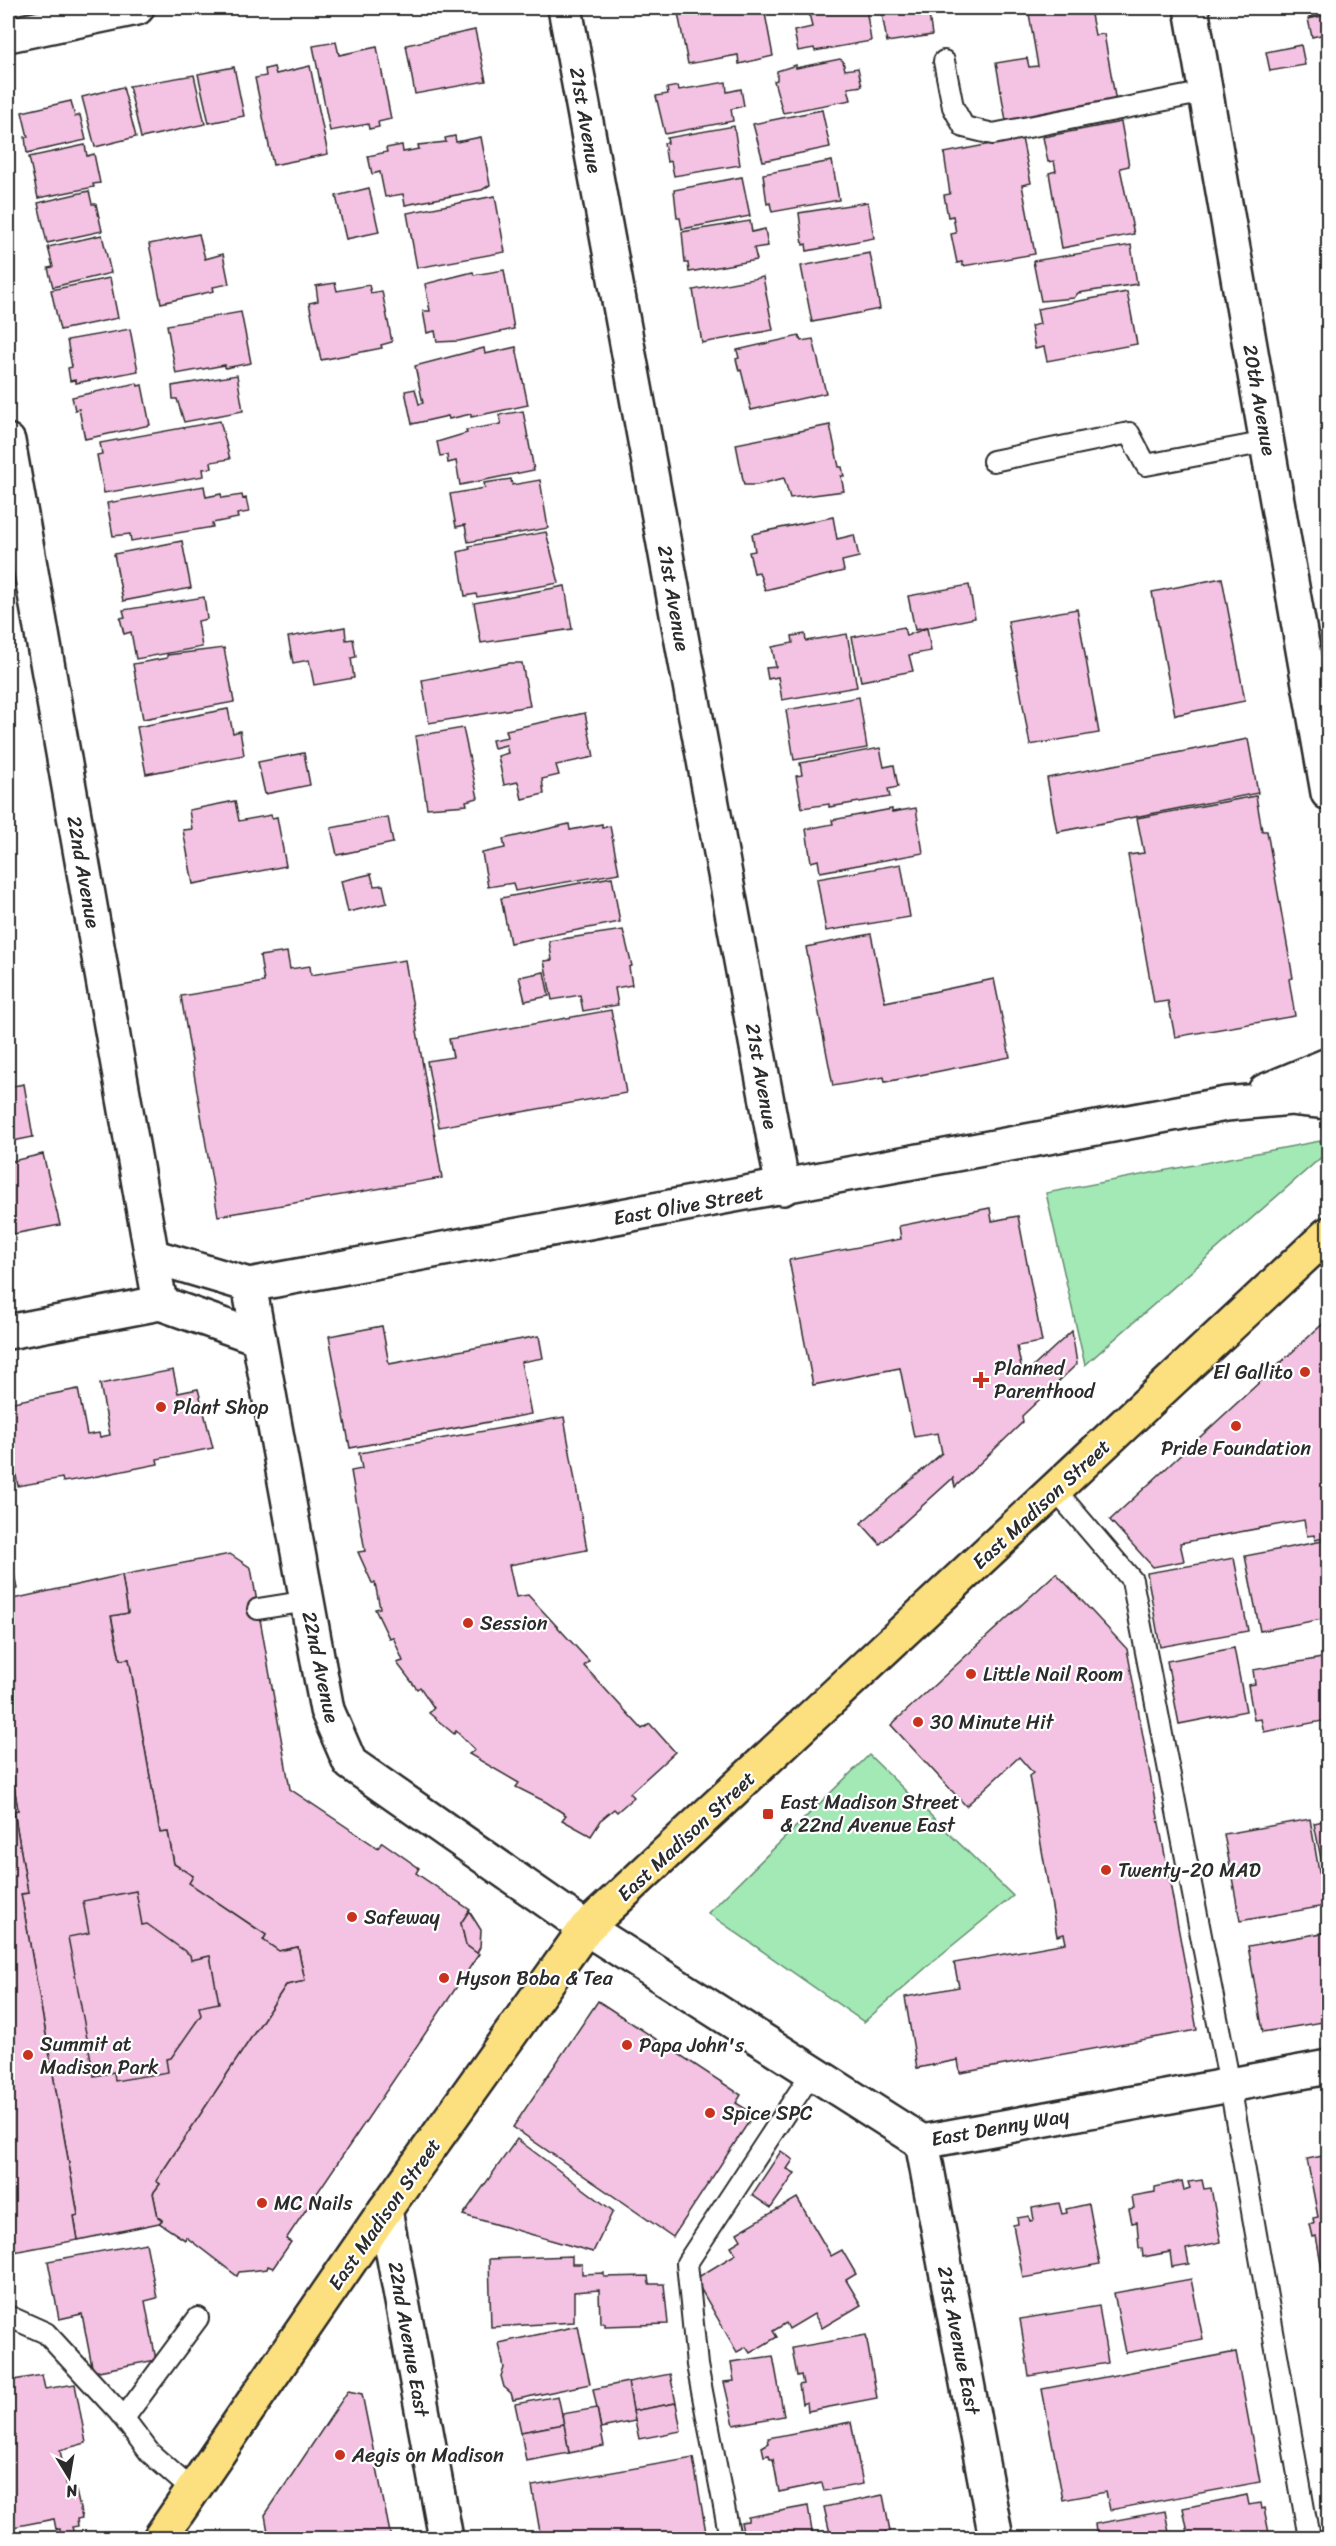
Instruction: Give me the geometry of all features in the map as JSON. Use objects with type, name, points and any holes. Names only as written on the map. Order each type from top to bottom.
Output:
[{"type":"main road","name":"East Madison Street","points":[[160,2538],[386,2210],[586,1928],[1329,1234]]},
{"type":"street","points":[[8,34],[137,8]]},
{"type":"street","name":"21st Avenue","points":[[565,8],[783,1188]]},
{"type":"street","name":"20th Avenue","points":[[1191,8],[1329,793]]},
{"type":"street","name":"22nd Avenue","points":[[8,441],[160,1303]]},
{"type":"street","name":"East Olive Street","points":[[1226,1104],[1326,1068]]},
{"type":"street","name":"East Olive Street","points":[[152,1256],[249,1285],[783,1188],[1226,1104],[1291,1098],[1329,1102]]},
{"type":"street","name":"22nd Avenue","points":[[249,1285],[327,1710],[350,1763],[586,1928]]},
{"type":"street","points":[[8,1332],[160,1303],[259,1338]]},
{"type":"street","name":"East Denny Way","points":[[586,1928],[922,2142],[1329,2067]]},
{"type":"street","name":"21st Avenue East","points":[[922,2142],[996,2538]]},
{"type":"street","name":"22nd Avenue East","points":[[386,2210],[446,2538]]},
{"type":"lane","points":[[944,61],[953,107],[964,127],[993,134],[1206,92]]},
{"type":"lane","points":[[993,461],[1129,432],[1146,465],[1267,442]]},
{"type":"lane","points":[[1056,1491],[1132,1580],[1230,2085],[1309,2538]]},
{"type":"lane","points":[[258,1609],[308,1601]]},
{"type":"lane","points":[[730,2538],[697,2365],[687,2263],[813,2071]]},
{"type":"lane","points":[[8,2316],[46,2333],[124,2418],[150,2453],[193,2491]]},
{"type":"lane","points":[[124,2418],[198,2318]]},
{"type":"green space","points":[[1320,1141],[1326,1153],[1085,1365],[1046,1193]]},
{"type":"green space","points":[[869,1755],[1013,1896],[864,2022],[708,1913]]},
{"type":"building","points":[[677,8],[764,8],[773,56],[739,64],[738,55],[688,64]]},
{"type":"building","points":[[808,8],[866,8],[871,41],[815,51],[814,48],[798,51],[794,31],[812,27]]},
{"type":"building","points":[[881,8],[928,8],[932,35],[887,42]]},
{"type":"building","points":[[1028,8],[1099,8],[1100,13],[1091,15],[1095,35],[1104,34],[1116,102],[1006,121],[996,63],[1027,58],[1029,67],[1038,66]]},
{"type":"building","points":[[1307,8],[1328,8],[1328,42],[1325,34],[1312,37],[1308,19],[1322,16],[1309,17]]},
{"type":"building","points":[[475,30],[486,81],[415,94],[406,45]]},
{"type":"building","points":[[336,42],[339,55],[377,47],[391,119],[378,122],[379,127],[369,129],[368,124],[330,131],[313,46]]},
{"type":"building","points":[[1301,45],[1305,65],[1270,71],[1266,52]]},
{"type":"building","points":[[840,59],[843,61],[845,70],[858,68],[862,86],[848,88],[851,100],[783,113],[774,81],[777,80],[777,71],[796,65],[796,68]]},
{"type":"building","points":[[310,66],[328,154],[273,165],[255,78],[266,76],[265,69],[274,67],[276,74]]},
{"type":"building","points":[[234,67],[244,116],[209,123],[198,74]]},
{"type":"building","points":[[194,75],[205,124],[141,138],[129,86]]},
{"type":"building","points":[[726,82],[727,92],[741,89],[744,106],[731,109],[733,121],[665,134],[656,96],[668,94],[667,88],[678,86],[679,90]]},
{"type":"building","points":[[123,87],[136,137],[95,147],[82,97]]},
{"type":"building","points":[[71,101],[75,117],[80,115],[86,140],[27,153],[25,137],[28,137],[22,112]]},
{"type":"building","points":[[822,110],[830,147],[763,161],[753,124]]},
{"type":"building","points":[[1121,122],[1129,166],[1120,168],[1134,234],[1062,248],[1049,173],[1056,171],[1054,161],[1048,162],[1043,137]]},
{"type":"building","points":[[734,126],[740,165],[674,176],[671,161],[667,162],[664,143],[668,143],[667,138]]},
{"type":"building","points":[[455,136],[456,142],[481,137],[490,185],[482,190],[405,205],[403,194],[385,197],[380,172],[372,174],[368,156],[387,152],[386,148],[402,145],[403,152],[419,149],[418,145],[446,142],[445,138]]},
{"type":"building","points":[[1022,138],[1031,183],[1022,185],[1035,254],[963,266],[962,262],[957,263],[951,234],[956,233],[953,216],[948,217],[944,195],[950,194],[944,153]]},
{"type":"building","points":[[85,145],[87,156],[94,154],[100,183],[93,184],[94,187],[38,198],[29,157]]},
{"type":"building","points":[[832,161],[839,200],[772,212],[770,203],[767,204],[763,174]]},
{"type":"building","points":[[742,177],[750,216],[682,229],[680,218],[677,218],[674,190]]},
{"type":"building","points":[[369,188],[379,232],[346,239],[336,196]]},
{"type":"building","points":[[89,191],[92,204],[96,204],[102,231],[47,243],[38,203]]},
{"type":"building","points":[[495,196],[505,252],[417,268],[407,213]]},
{"type":"building","points":[[868,202],[874,238],[807,251],[806,244],[803,245],[799,213]]},
{"type":"building","points":[[750,221],[752,232],[765,229],[768,246],[754,248],[757,260],[689,272],[688,263],[685,263],[682,232]]},
{"type":"building","points":[[199,234],[205,259],[223,254],[229,284],[213,287],[214,291],[161,303],[149,244]]},
{"type":"building","points":[[102,235],[111,273],[53,287],[48,268],[53,267],[48,247]]},
{"type":"building","points":[[1131,245],[1137,284],[1078,293],[1074,298],[1041,301],[1033,261]]},
{"type":"building","points":[[870,253],[880,309],[812,322],[801,266]]},
{"type":"building","points":[[504,270],[514,329],[459,341],[437,342],[435,331],[427,333],[423,311],[430,311],[425,284],[473,272],[474,275]]},
{"type":"building","points":[[763,277],[773,330],[702,343],[693,290]]},
{"type":"building","points":[[110,278],[118,318],[60,330],[51,290]]},
{"type":"building","points":[[335,283],[337,291],[369,285],[371,293],[382,291],[392,342],[381,345],[382,348],[321,360],[309,303],[318,301],[316,286]]},
{"type":"building","points":[[1127,292],[1137,344],[1047,361],[1044,347],[1035,349],[1031,326],[1040,324],[1037,309]]},
{"type":"building","points":[[241,312],[251,363],[176,374],[167,325]]},
{"type":"building","points":[[130,329],[138,371],[76,383],[76,380],[70,381],[68,368],[72,367],[67,340]]},
{"type":"building","points":[[799,336],[801,341],[813,339],[826,393],[751,410],[736,359],[739,358],[737,350]]},
{"type":"building","points":[[516,347],[528,405],[471,417],[471,414],[449,419],[448,416],[412,424],[405,391],[415,389],[419,404],[423,403],[415,366],[484,348],[485,354]]},
{"type":"building","points":[[237,375],[243,411],[184,422],[177,399],[173,399],[172,386]]},
{"type":"building","points":[[137,383],[138,386],[142,385],[150,425],[85,439],[79,409],[75,410],[72,397]]},
{"type":"building","points":[[523,411],[534,470],[460,485],[456,461],[448,463],[447,455],[440,456],[437,442],[467,433],[466,430],[501,424],[499,415]]},
{"type":"building","points":[[220,421],[230,459],[211,462],[212,468],[203,469],[204,476],[104,493],[97,455],[102,454],[100,443]]},
{"type":"building","points":[[830,425],[839,467],[842,467],[844,476],[841,476],[844,491],[790,498],[784,478],[757,485],[744,485],[736,444]]},
{"type":"building","points":[[511,479],[512,485],[540,480],[548,528],[468,542],[465,525],[456,527],[450,494],[485,488],[484,483]]},
{"type":"building","points":[[204,486],[206,497],[221,494],[222,498],[242,495],[243,499],[246,498],[249,512],[237,514],[238,518],[212,523],[213,527],[131,541],[130,534],[113,536],[107,503]]},
{"type":"building","points":[[833,517],[837,539],[854,535],[859,557],[842,561],[844,571],[765,590],[759,572],[754,573],[749,552],[755,551],[752,534]]},
{"type":"building","points":[[546,532],[559,583],[477,597],[476,594],[465,596],[458,552],[470,549],[469,546]]},
{"type":"building","points":[[182,541],[191,588],[123,601],[114,554]]},
{"type":"building","points":[[1222,578],[1245,701],[1175,715],[1152,592]]},
{"type":"building","points":[[969,585],[975,618],[915,630],[908,596]]},
{"type":"building","points":[[565,586],[572,629],[481,643],[474,603]]},
{"type":"building","points":[[204,597],[207,619],[198,621],[202,647],[136,659],[131,632],[124,634],[120,618],[125,617],[123,610]]},
{"type":"building","points":[[1077,609],[1099,733],[1030,745],[1008,621]]},
{"type":"building","points":[[345,627],[346,640],[353,639],[356,657],[351,658],[354,678],[314,685],[309,660],[293,663],[288,637]]},
{"type":"building","points":[[904,627],[906,636],[927,628],[931,651],[909,655],[913,671],[861,681],[852,637]]},
{"type":"building","points":[[805,634],[806,641],[847,634],[857,687],[782,700],[778,677],[768,679],[766,668],[776,667],[772,647],[793,643],[792,636]]},
{"type":"building","points":[[224,648],[234,702],[143,719],[133,664],[167,658],[167,655]]},
{"type":"building","points":[[509,663],[522,663],[530,706],[429,723],[422,680]]},
{"type":"building","points":[[859,697],[867,748],[794,760],[786,710]]},
{"type":"building","points":[[228,709],[233,733],[240,731],[244,755],[146,774],[137,727]]},
{"type":"building","points":[[585,713],[594,757],[556,765],[559,775],[542,779],[544,794],[522,799],[518,782],[504,785],[498,756],[508,753],[506,745],[494,748],[492,740],[508,737],[506,730]]},
{"type":"building","points":[[463,728],[478,798],[466,801],[467,805],[427,808],[416,736]]},
{"type":"building","points":[[1248,739],[1258,793],[1057,832],[1047,778]]},
{"type":"building","points":[[880,748],[884,767],[894,765],[898,787],[888,789],[890,797],[829,807],[829,804],[802,808],[796,776],[802,775],[800,763]]},
{"type":"building","points":[[304,753],[310,785],[265,794],[258,762]]},
{"type":"building","points":[[1256,796],[1262,831],[1267,831],[1293,978],[1289,979],[1295,1016],[1175,1037],[1168,1001],[1154,1003],[1128,855],[1144,853],[1137,818]]},
{"type":"building","points":[[235,801],[239,821],[271,815],[272,818],[277,817],[286,866],[193,884],[183,830],[192,829],[189,810]]},
{"type":"building","points":[[916,808],[923,853],[820,872],[818,860],[811,862],[806,829],[833,824],[832,820],[892,809],[892,812]]},
{"type":"building","points":[[388,817],[393,843],[337,855],[331,828]]},
{"type":"building","points":[[569,824],[570,830],[602,824],[602,828],[610,826],[619,873],[515,891],[513,883],[488,887],[482,853],[505,848],[503,839]]},
{"type":"building","points":[[901,864],[910,917],[826,931],[817,879]]},
{"type":"building","points":[[371,874],[374,886],[383,885],[387,903],[348,912],[341,881]]},
{"type":"building","points":[[612,877],[620,922],[510,943],[501,898]]},
{"type":"building","points":[[623,930],[632,966],[629,967],[632,985],[615,988],[618,1005],[583,1011],[580,995],[552,1000],[544,961],[552,960],[549,941]]},
{"type":"building","points":[[871,934],[885,1002],[994,979],[1010,1057],[885,1082],[884,1077],[833,1086],[806,947]]},
{"type":"building","points":[[287,952],[290,969],[310,966],[311,975],[405,960],[442,1178],[218,1216],[181,996],[264,982],[260,956]]},
{"type":"building","points":[[8,963],[13,990],[8,991]]},
{"type":"building","points":[[544,972],[549,996],[525,1001],[519,977]]},
{"type":"building","points":[[611,1010],[626,1093],[439,1127],[427,1061],[453,1057],[449,1039]]},
{"type":"building","points":[[24,1084],[33,1137],[8,1142],[8,1087]]},
{"type":"building","points":[[43,1154],[60,1225],[13,1234],[8,1207],[8,1162]]},
{"type":"building","name":"Planned Parenthood","points":[[990,1208],[992,1221],[1018,1216],[1042,1342],[1017,1346],[1023,1376],[1072,1331],[1077,1364],[1022,1416],[1023,1422],[955,1487],[953,1478],[880,1544],[861,1523],[942,1453],[938,1433],[914,1437],[900,1368],[813,1385],[789,1260],[901,1239],[899,1226]]},
{"type":"building","points":[[1328,1319],[1328,1537],[1315,1540],[1314,1535],[1307,1536],[1304,1520],[1180,1543],[1184,1561],[1153,1567],[1110,1520]]},
{"type":"building","points":[[382,1326],[389,1364],[539,1336],[543,1358],[521,1362],[531,1414],[350,1448],[329,1336]]},
{"type":"building","points":[[173,1370],[178,1393],[198,1389],[213,1448],[157,1459],[158,1464],[93,1477],[63,1482],[62,1478],[18,1486],[8,1434],[8,1403],[78,1389],[87,1435],[99,1433],[100,1437],[110,1435],[100,1384]]},
{"type":"building","name":"Session","points":[[564,1417],[587,1550],[509,1565],[516,1597],[528,1595],[589,1661],[584,1666],[642,1729],[650,1724],[675,1752],[630,1793],[634,1797],[617,1812],[614,1809],[602,1819],[591,1836],[562,1820],[566,1815],[516,1787],[519,1783],[469,1754],[475,1750],[456,1731],[454,1734],[429,1713],[434,1708],[420,1687],[417,1689],[397,1663],[403,1661],[393,1637],[389,1638],[375,1609],[380,1608],[375,1583],[372,1583],[358,1552],[365,1551],[351,1471],[362,1469],[359,1453]]},
{"type":"building","points":[[1328,1540],[1328,1618],[1260,1631],[1245,1556]]},
{"type":"building","points":[[8,1541],[17,1589],[8,1591]]},
{"type":"building","name":"Safeway","points":[[230,1554],[251,1568],[290,1789],[378,1848],[382,1842],[419,1868],[416,1873],[470,1910],[461,1923],[466,1945],[479,1954],[286,2239],[291,2242],[273,2268],[268,2266],[267,2269],[239,2272],[237,2276],[186,2237],[185,2240],[159,2223],[162,2220],[158,2217],[153,2193],[160,2184],[156,2181],[286,1985],[305,1981],[298,1947],[279,1951],[263,1940],[266,1935],[189,1883],[193,1876],[174,1864],[168,1832],[160,1833],[129,1659],[120,1660],[111,1616],[128,1613],[122,1575]]},
{"type":"building","points":[[1234,1558],[1248,1631],[1160,1647],[1147,1573]]},
{"type":"building","name":"Twenty-20 MAD","points":[[1056,1573],[1127,1649],[1197,2030],[960,2073],[958,2060],[917,2068],[905,1997],[959,1987],[954,1963],[1066,1943],[1064,1934],[1057,1936],[1029,1776],[1033,1773],[1019,1757],[966,1806],[891,1725]]},
{"type":"building","points":[[122,1575],[128,1613],[111,1616],[120,1660],[129,1659],[160,1833],[168,1832],[174,1864],[193,1876],[189,1883],[266,1935],[263,1940],[279,1951],[298,1947],[305,1981],[286,1985],[156,2181],[160,2184],[153,2193],[158,2217],[162,2220],[159,2223],[78,2240],[74,2216],[78,2215],[21,1894],[28,1893],[14,1811],[18,1810],[8,1750],[8,1600]]},
{"type":"building","points":[[1234,1648],[1246,1711],[1179,1724],[1167,1661]]},
{"type":"building","points":[[1328,1657],[1328,1720],[1264,1732],[1261,1719],[1254,1720],[1248,1685],[1255,1684],[1253,1670]]},
{"type":"building","name":"Summit at Madison Park","points":[[8,1750],[18,1810],[14,1811],[28,1893],[21,1894],[78,2215],[74,2216],[78,2240],[8,2253]]},
{"type":"building","points":[[1310,1819],[1325,1906],[1240,1921],[1224,1834]]},
{"type":"building","points":[[1328,1820],[1328,1862],[1322,1864],[1314,1823]]},
{"type":"building","points":[[136,1891],[142,1925],[147,1924],[190,1955],[191,1960],[210,1956],[219,2003],[199,2007],[201,2015],[171,2058],[166,2059],[168,2072],[115,2081],[114,2072],[94,2076],[68,1937],[89,1933],[83,1901]]},
{"type":"building","points":[[469,1911],[481,1930],[480,1947],[477,1953],[466,1945],[461,1923]]},
{"type":"building","points":[[1328,1932],[1328,2021],[1263,2032],[1248,1946]]},
{"type":"building","points":[[598,2001],[741,2095],[736,2103],[754,2114],[673,2237],[513,2127]]},
{"type":"building","points":[[517,2139],[613,2211],[593,2252],[463,2215]]},
{"type":"building","points":[[781,2151],[793,2160],[787,2169],[795,2173],[771,2208],[752,2195]]},
{"type":"building","points":[[1328,2155],[1328,2273],[1323,2274],[1316,2236],[1312,2237],[1309,2224],[1314,2224],[1313,2218],[1318,2217],[1307,2159]]},
{"type":"building","points":[[1202,2180],[1204,2189],[1211,2188],[1221,2242],[1186,2249],[1189,2264],[1172,2267],[1170,2252],[1143,2257],[1142,2248],[1139,2248],[1137,2222],[1132,2223],[1129,2209],[1134,2208],[1132,2196],[1155,2192],[1155,2187],[1182,2181],[1184,2190],[1190,2188],[1188,2182]]},
{"type":"building","points":[[797,2198],[831,2256],[842,2250],[856,2274],[846,2280],[861,2305],[822,2328],[814,2314],[789,2329],[786,2323],[773,2331],[777,2337],[750,2353],[746,2347],[737,2352],[695,2279],[736,2254],[731,2246],[741,2240],[737,2233]]},
{"type":"building","points":[[1059,2203],[1062,2214],[1067,2213],[1066,2209],[1089,2204],[1100,2264],[1023,2278],[1013,2225],[1018,2224],[1017,2218],[1029,2216],[1030,2221],[1034,2220],[1032,2208]]},
{"type":"building","points":[[146,2243],[157,2298],[145,2301],[156,2360],[93,2372],[82,2314],[59,2319],[48,2261]]},
{"type":"building","points":[[572,2256],[572,2264],[582,2264],[582,2274],[604,2273],[604,2277],[648,2276],[649,2284],[664,2284],[668,2324],[605,2326],[605,2323],[600,2323],[599,2290],[574,2292],[574,2322],[491,2327],[489,2259]]},
{"type":"building","points":[[1191,2279],[1203,2339],[1126,2353],[1114,2293]]},
{"type":"building","points":[[1099,2306],[1108,2363],[1029,2376],[1020,2319]]},
{"type":"building","points":[[578,2326],[590,2384],[513,2400],[511,2393],[504,2387],[501,2376],[504,2368],[499,2343]]},
{"type":"building","points":[[866,2335],[877,2398],[808,2411],[807,2402],[802,2404],[799,2385],[803,2384],[801,2375],[797,2376],[792,2348]]},
{"type":"building","points":[[1236,2352],[1260,2482],[1110,2510],[1106,2492],[1063,2500],[1042,2389]]},
{"type":"building","points":[[773,2356],[784,2416],[734,2425],[724,2382],[734,2381],[731,2362]]},
{"type":"building","points":[[670,2374],[676,2403],[633,2411],[628,2382]]},
{"type":"building","points":[[42,2375],[45,2389],[75,2384],[86,2443],[60,2450],[68,2492],[76,2491],[82,2518],[77,2519],[78,2526],[72,2527],[74,2534],[61,2537],[60,2528],[56,2529],[54,2519],[13,2527],[8,2510],[8,2381]]},
{"type":"building","points":[[628,2382],[635,2421],[601,2428],[593,2389]]},
{"type":"building","name":"Aegis on Madison","points":[[348,2391],[362,2394],[391,2538],[269,2538],[265,2515]]},
{"type":"building","points":[[558,2396],[564,2424],[521,2432],[515,2404]]},
{"type":"building","points":[[676,2403],[681,2431],[639,2439],[633,2411]]},
{"type":"building","points":[[597,2408],[604,2446],[569,2453],[562,2414]]},
{"type":"building","points":[[851,2422],[863,2484],[824,2491],[822,2483],[779,2492],[773,2459],[770,2459],[769,2455],[764,2456],[762,2447],[769,2443],[768,2438]]},
{"type":"building","points":[[564,2424],[569,2453],[526,2461],[521,2432]]},
{"type":"building","points":[[693,2458],[707,2538],[541,2538],[532,2486]]},
{"type":"building","points":[[883,2495],[890,2531],[885,2532],[886,2537],[890,2538],[831,2538],[824,2507]]},
{"type":"building","points":[[1247,2495],[1249,2505],[1260,2503],[1261,2509],[1264,2508],[1270,2538],[1189,2538],[1183,2508]]},
{"type":"building","points":[[808,2506],[813,2538],[744,2538],[741,2522],[748,2521],[748,2517]]},
{"type":"building","points":[[1165,2511],[1170,2538],[1094,2538],[1095,2524]]},
{"type":"place","name":"El Gallito","points":[[1305,1372]]},
{"type":"place","name":"Planned Parenthood","points":[[981,1380]]},
{"type":"place","name":"Plant Shop","points":[[161,1407]]},
{"type":"place","name":"Pride Foundation","points":[[1236,1426]]},
{"type":"place","name":"Session","points":[[468,1623]]},
{"type":"place","name":"Little Nail Room","points":[[971,1674]]},
{"type":"place","name":"30 Minute Hit","points":[[918,1722]]},
{"type":"place","name":"East Madison Street & 22nd Avenue East","points":[[768,1814]]},
{"type":"place","name":"Twenty-20 MAD","points":[[1106,1870]]},
{"type":"place","name":"Safeway","points":[[352,1917]]},
{"type":"place","name":"Hyson Boba & Tea","points":[[444,1978]]},
{"type":"place","name":"Papa John's","points":[[627,2045]]},
{"type":"place","name":"Summit at Madison Park","points":[[28,2055]]},
{"type":"place","name":"Spice SPC","points":[[710,2113]]},
{"type":"place","name":"MC Nails","points":[[262,2203]]},
{"type":"place","name":"Aegis on Madison","points":[[340,2455]]}]
